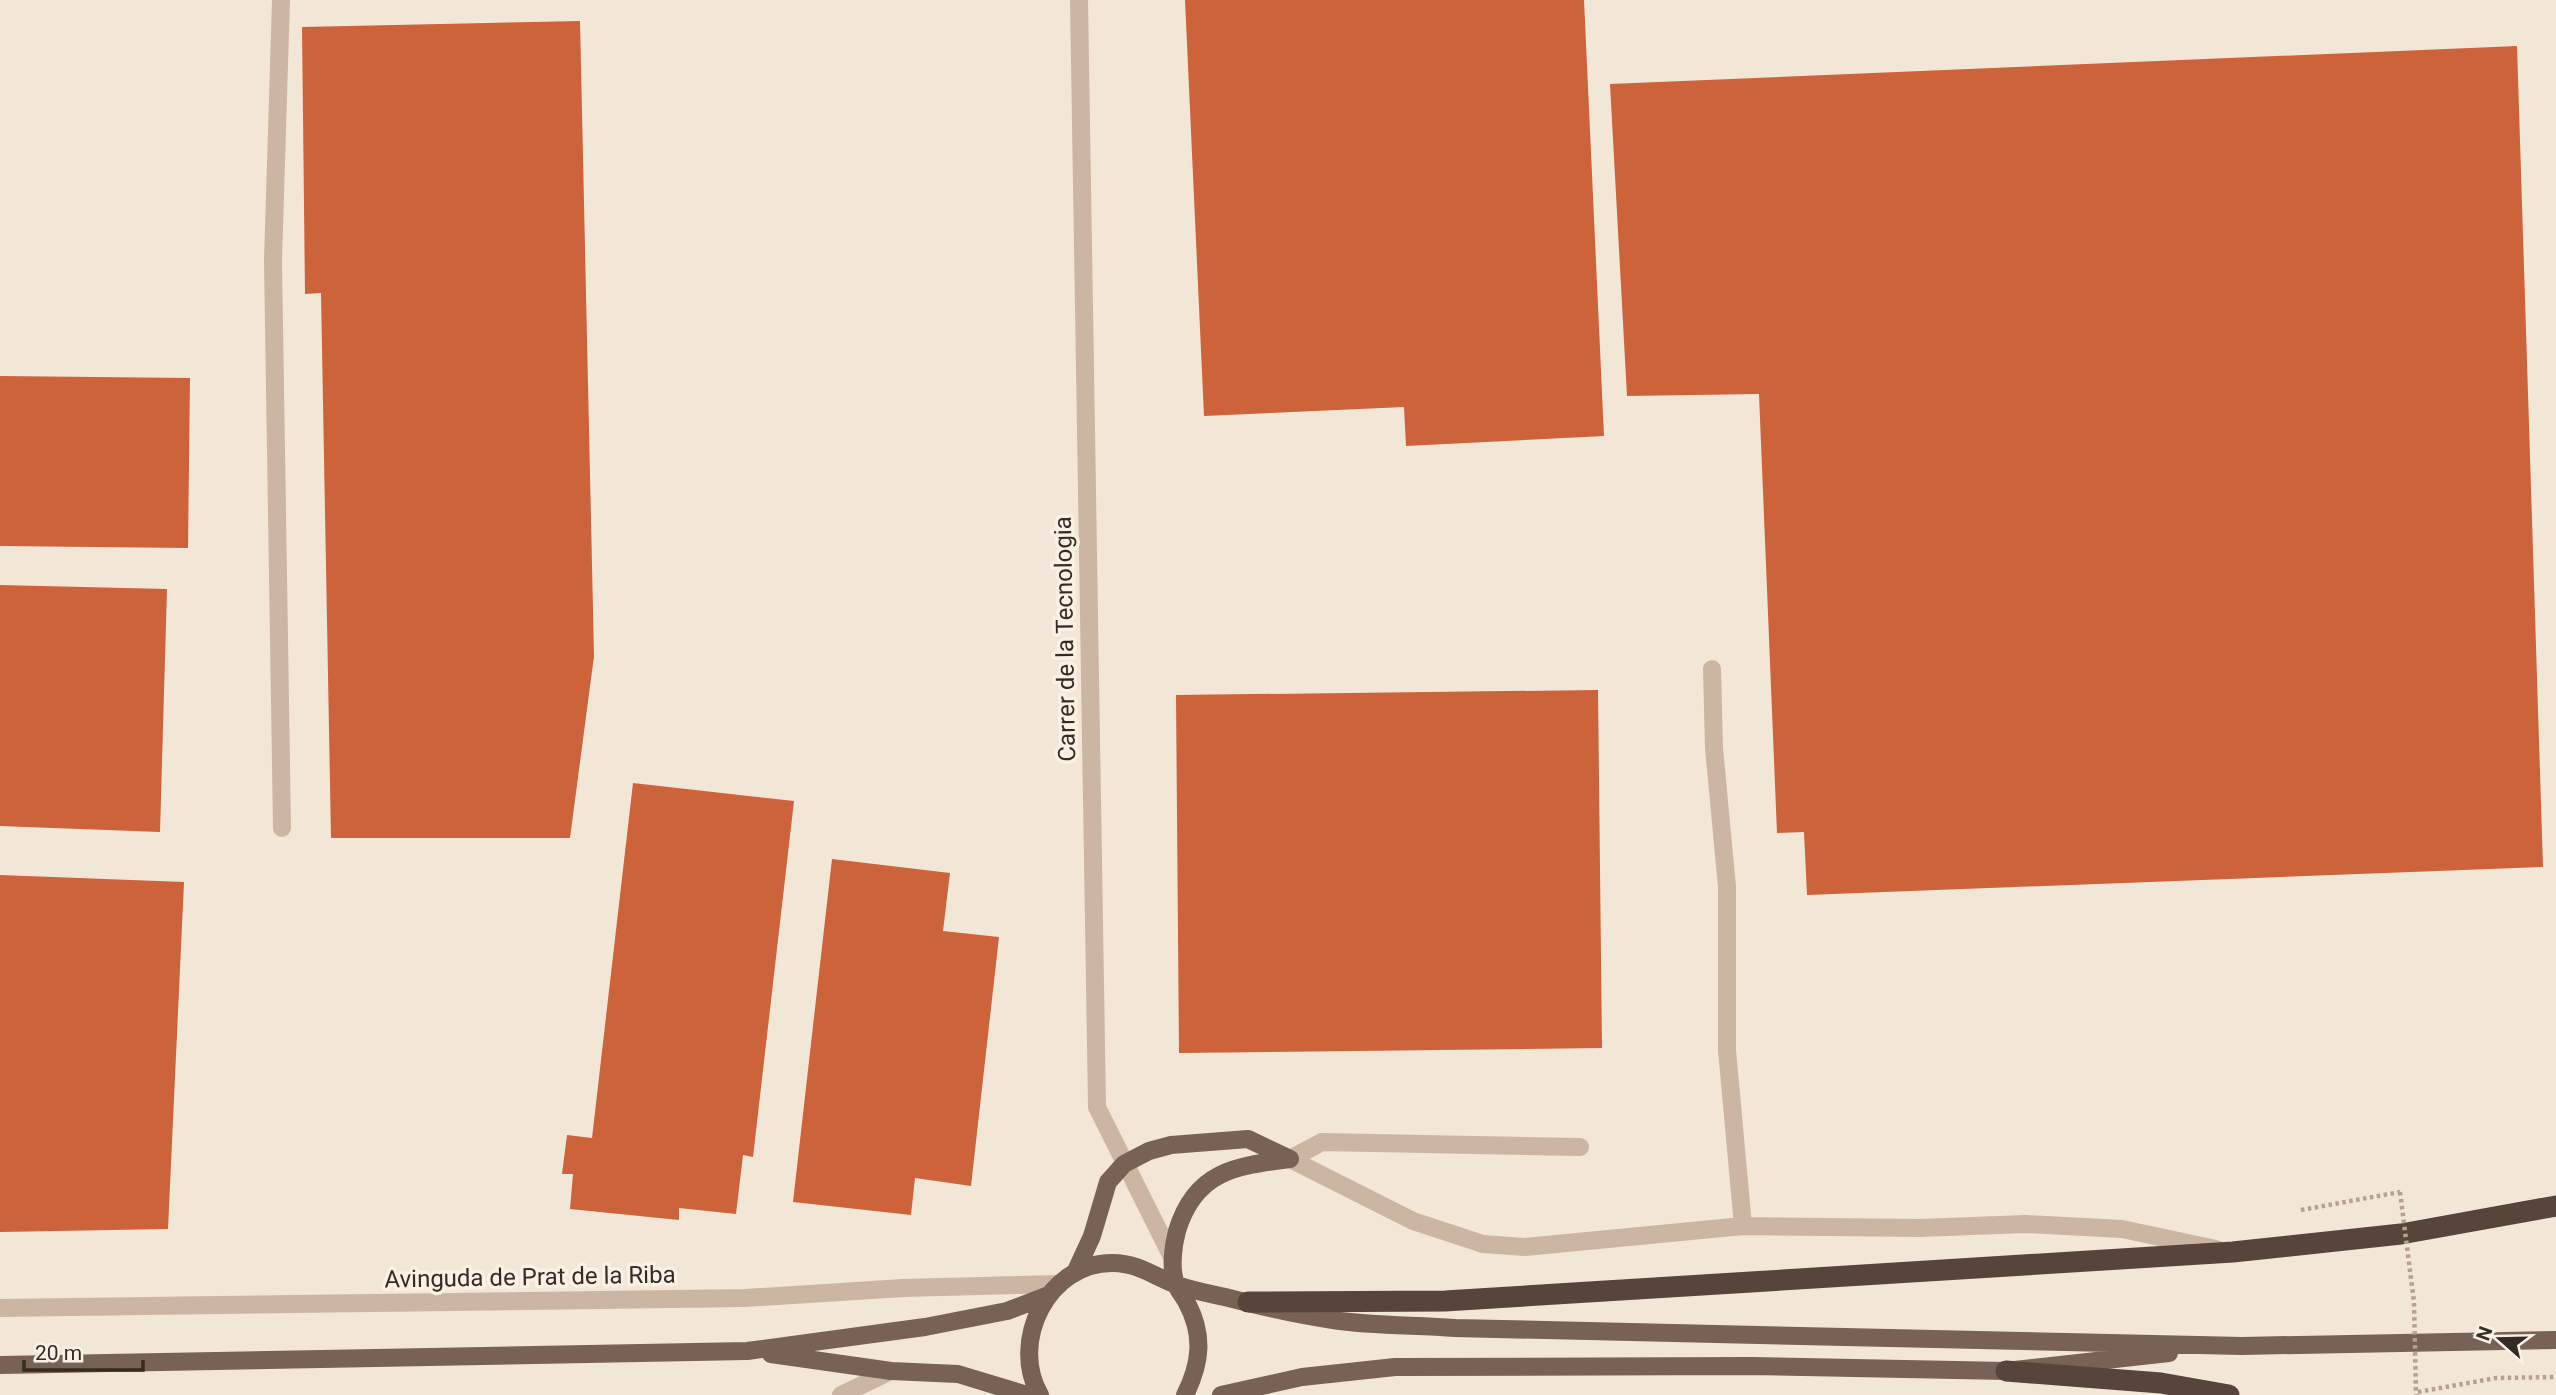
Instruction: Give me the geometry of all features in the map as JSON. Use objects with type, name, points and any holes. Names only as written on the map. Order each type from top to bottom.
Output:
[{"type":"highway","points":[[1248,1302],[1445,1301],[2233,1252],[2401,1234],[2556,1206]]},
{"type":"highway","points":[[2006,1371],[2161,1383],[2229,1395]]},
{"type":"main road","points":[[1075,1273],[1091,1236],[1108,1182],[1124,1164],[1149,1151],[1171,1144],[1248,1139],[1290,1159]]},
{"type":"main road","points":[[1185,1395],[1199,1356],[1199,1335],[1194,1316],[1176,1284],[1173,1259],[1182,1216],[1206,1181],[1226,1171],[1290,1159]]},
{"type":"main road","points":[[0,1365],[747,1351],[925,1327],[1007,1311],[1054,1289],[1075,1273],[1111,1263],[1133,1265],[1176,1284],[1333,1320],[1455,1328],[2242,1346],[2556,1340]]},
{"type":"main road","points":[[1040,1395],[1033,1384],[1029,1363],[1030,1337],[1035,1316],[1054,1289]]},
{"type":"main road","points":[[1221,1395],[1301,1377],[1395,1367],[1681,1365],[2006,1371],[2242,1346]]},
{"type":"main road","points":[[747,1351],[891,1371],[958,1374],[1027,1395]]},
{"type":"street","points":[[281,0],[273,261],[282,828]]},
{"type":"street","name":"Carrer de la Tecnologia","points":[[1079,0],[1097,1107],[1173,1259]]},
{"type":"street","points":[[1712,669],[1714,748],[1727,887],[1727,1050],[1743,1226]]},
{"type":"street","points":[[1290,1159],[1322,1142],[1580,1147]]},
{"type":"street","points":[[1290,1159],[1413,1221],[1483,1244],[1525,1247],[1743,1226],[1920,1228],[2025,1224],[2122,1229],[2233,1252]]},
{"type":"street","name":"Avinguda de Prat de la Riba","points":[[0,1308],[731,1298],[902,1288],[1054,1289]]},
{"type":"street","points":[[841,1395],[891,1371]]},
{"type":"path","points":[[2290,1212],[2400,1192],[2414,1302],[2417,1393],[2496,1378],[2556,1377]]},
{"type":"building","points":[[1185,0],[1584,0],[1604,436],[1406,446],[1404,407],[1204,416]]},
{"type":"building","points":[[580,21],[594,656],[570,838],[331,838],[321,293],[305,294],[302,27]]},
{"type":"building","points":[[2517,46],[2543,867],[1807,895],[1804,832],[1777,833],[1759,394],[1627,396],[1610,84]]},
{"type":"building","points":[[0,376],[190,378],[188,548],[0,546]]},
{"type":"building","points":[[0,585],[167,589],[160,832],[0,826]]},
{"type":"building","points":[[1598,690],[1602,1048],[1179,1053],[1176,695]]},
{"type":"building","points":[[633,783],[794,801],[753,1157],[743,1155],[736,1214],[679,1208],[679,1220],[570,1209],[573,1174],[562,1174],[567,1135],[592,1138]]},
{"type":"building","points":[[832,859],[950,873],[943,931],[999,937],[971,1186],[915,1178],[911,1215],[793,1202]]},
{"type":"building","points":[[0,875],[184,882],[168,1229],[0,1232]]}]
